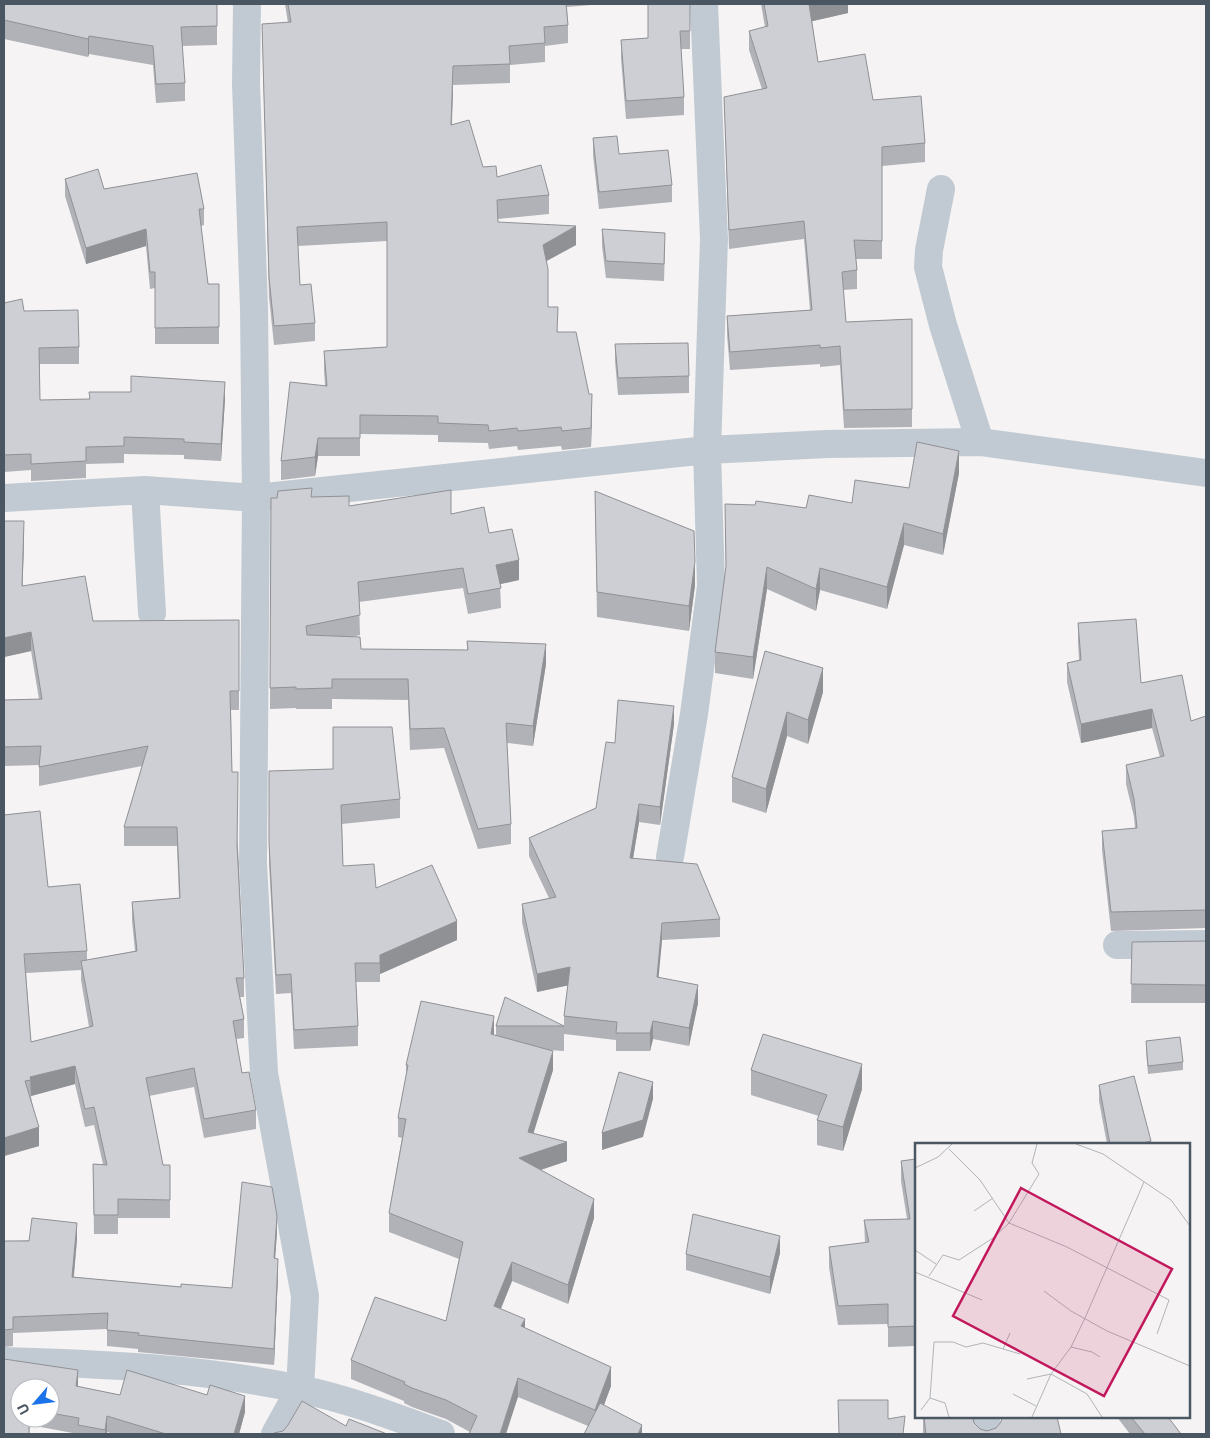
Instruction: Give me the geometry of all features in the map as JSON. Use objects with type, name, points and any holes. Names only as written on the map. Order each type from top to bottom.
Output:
[{"type":"street","points":[[246,4],[246,84],[254,308],[256,498],[253,863],[264,1073],[305,1296],[300,1389],[275,1434]]},
{"type":"street","points":[[670,857],[694,714],[711,586],[707,450],[714,239],[704,4]]},
{"type":"street","points":[[941,188],[929,250],[928,267],[943,324],[980,442]]},
{"type":"street","points":[[4,498],[145,490],[256,498],[707,450],[827,444],[980,442],[1206,473]]},
{"type":"street","points":[[145,490],[152,613]]},
{"type":"street","points":[[1117,945],[1206,944]]},
{"type":"street","points":[[4,1361],[97,1363],[218,1375],[300,1389],[378,1410],[441,1434]]},
{"type":"street","points":[[986,1418],[987,1434]]},
{"type":"building","points":[[4,4],[217,4],[217,26],[181,27],[185,83],[156,84],[153,46],[89,36],[88,39],[4,20]]},
{"type":"building","points":[[288,4],[566,4],[568,25],[544,27],[545,43],[509,46],[510,64],[453,66],[451,125],[469,120],[483,167],[496,166],[497,177],[541,165],[549,195],[497,200],[498,222],[576,226],[543,245],[548,269],[548,307],[558,307],[557,332],[576,332],[589,394],[592,394],[591,428],[562,431],[561,427],[518,431],[517,428],[489,431],[488,425],[438,423],[438,416],[360,415],[360,438],[318,438],[315,457],[281,461],[290,382],[327,386],[324,351],[387,347],[387,222],[297,227],[300,285],[311,284],[315,323],[274,326],[269,278],[262,24],[291,22]]},
{"type":"building","points":[[648,4],[690,4],[690,31],[680,31],[684,97],[626,101],[621,40],[648,38]]},
{"type":"building","points":[[764,4],[809,4],[818,62],[865,54],[873,100],[921,96],[925,143],[882,147],[882,241],[854,240],[857,270],[842,272],[846,322],[912,319],[912,409],[844,410],[840,346],[820,348],[820,345],[730,352],[727,316],[812,310],[804,221],[729,230],[724,97],[767,88],[749,31],[768,26]]},
{"type":"building","points":[[617,136],[619,154],[668,150],[672,185],[599,192],[593,138]]},
{"type":"building","points":[[98,169],[104,189],[197,173],[204,209],[199,209],[208,284],[219,284],[219,327],[155,328],[155,272],[150,272],[146,229],[86,248],[65,179]]},
{"type":"building","points":[[602,229],[665,233],[664,264],[606,261]]},
{"type":"building","points":[[22,299],[24,311],[78,310],[79,347],[39,348],[40,400],[90,399],[89,392],[131,392],[131,376],[225,382],[221,444],[184,442],[184,439],[124,437],[124,446],[86,447],[86,461],[31,464],[31,454],[4,455],[4,303]]},
{"type":"building","points":[[688,343],[689,376],[618,378],[615,344]]},
{"type":"building","points":[[917,442],[959,451],[943,534],[904,523],[887,587],[820,568],[816,589],[767,567],[753,657],[715,652],[726,566],[725,504],[755,505],[756,501],[806,508],[809,495],[852,503],[855,480],[909,488]]},
{"type":"building","points":[[312,488],[311,497],[349,496],[349,506],[451,490],[451,514],[484,507],[489,533],[512,529],[519,560],[496,565],[501,588],[468,594],[463,568],[358,582],[360,615],[306,626],[307,635],[360,637],[361,649],[468,650],[467,641],[546,644],[533,726],[506,723],[511,824],[478,829],[444,728],[410,729],[408,679],[332,679],[332,688],[270,688],[271,498],[277,498],[278,491]]},
{"type":"building","points":[[595,491],[694,531],[695,561],[689,606],[597,592]]},
{"type":"building","points":[[4,521],[24,521],[22,586],[85,576],[93,621],[239,620],[239,691],[230,691],[232,772],[238,772],[237,845],[244,978],[236,978],[244,1019],[233,1021],[242,1073],[249,1072],[256,1110],[204,1119],[194,1068],[146,1078],[163,1165],[170,1165],[170,1200],[118,1199],[118,1215],[94,1215],[93,1164],[107,1165],[94,1107],[85,1109],[75,1066],[30,1077],[31,1080],[25,1081],[39,1127],[4,1138],[4,815],[40,811],[48,887],[80,884],[87,951],[24,954],[31,1042],[93,1026],[81,961],[137,951],[132,902],[180,898],[177,827],[124,827],[148,746],[39,767],[41,746],[4,747],[4,700],[42,699],[31,632],[4,638]]},
{"type":"building","points":[[1136,619],[1141,683],[1182,675],[1191,721],[1206,716],[1206,910],[1111,912],[1102,831],[1137,828],[1134,799],[1126,765],[1164,756],[1152,709],[1081,724],[1067,663],[1081,660],[1078,623]]},
{"type":"building","points":[[765,651],[823,668],[808,720],[787,712],[766,789],[732,777]]},
{"type":"building","points":[[618,700],[674,706],[660,807],[639,804],[630,858],[697,864],[720,919],[662,923],[657,977],[698,985],[689,1028],[653,1021],[650,1033],[616,1033],[617,1022],[564,1016],[570,967],[537,974],[522,904],[556,897],[529,838],[596,808],[606,742],[615,743]]},
{"type":"building","points":[[333,727],[392,727],[400,799],[341,805],[343,866],[374,864],[376,888],[432,865],[457,921],[380,955],[380,963],[355,963],[358,1026],[294,1030],[291,974],[276,975],[269,843],[269,771],[333,769]]},
{"type":"building","points":[[1206,941],[1206,985],[1131,984],[1132,942]]},
{"type":"building","points":[[505,997],[564,1026],[496,1026]]},
{"type":"building","points":[[421,1001],[494,1016],[491,1034],[553,1051],[528,1132],[567,1142],[519,1158],[594,1199],[568,1285],[512,1262],[494,1306],[525,1319],[521,1326],[611,1367],[595,1410],[518,1378],[500,1434],[469,1434],[477,1416],[446,1400],[412,1388],[404,1384],[405,1382],[351,1360],[375,1297],[446,1321],[463,1242],[389,1213],[406,1119],[398,1118],[408,1065],[406,1065]]},
{"type":"building","points":[[763,1034],[862,1064],[843,1127],[817,1120],[827,1095],[751,1070]]},
{"type":"building","points":[[1180,1037],[1183,1062],[1148,1066],[1146,1041]]},
{"type":"building","points":[[619,1072],[653,1082],[643,1120],[602,1133]]},
{"type":"building","points":[[1134,1076],[1151,1141],[1142,1143],[1110,1143],[1099,1085]]},
{"type":"building","points":[[915,1159],[915,1326],[888,1327],[888,1304],[838,1306],[829,1247],[869,1242],[864,1220],[910,1219],[901,1161]]},
{"type":"building","points":[[242,1182],[272,1187],[277,1216],[274,1258],[278,1259],[274,1349],[107,1330],[108,1313],[13,1317],[13,1329],[4,1330],[4,1241],[29,1241],[32,1218],[77,1223],[72,1277],[181,1287],[181,1284],[232,1288]]},
{"type":"building","points":[[693,1214],[780,1236],[770,1277],[686,1254]]},
{"type":"building","points":[[4,1359],[78,1370],[76,1386],[120,1395],[127,1370],[207,1395],[210,1385],[245,1396],[234,1434],[166,1434],[107,1416],[105,1430],[78,1425],[79,1418],[60,1415],[60,1378],[10,1378],[10,1428],[29,1428],[29,1434],[4,1434]]},
{"type":"building","points":[[838,1400],[888,1400],[888,1419],[905,1416],[903,1434],[839,1434]]},
{"type":"building","points":[[302,1401],[346,1426],[349,1419],[387,1434],[273,1434],[283,1431]]},
{"type":"building","points":[[600,1403],[642,1425],[638,1434],[584,1434]]},
{"type":"building","points":[[924,1418],[973,1418],[974,1423],[980,1429],[987,1431],[996,1428],[1002,1418],[1057,1418],[1061,1434],[926,1434]]},
{"type":"building","points":[[1132,1418],[1169,1418],[1181,1434],[1145,1434]]}]
